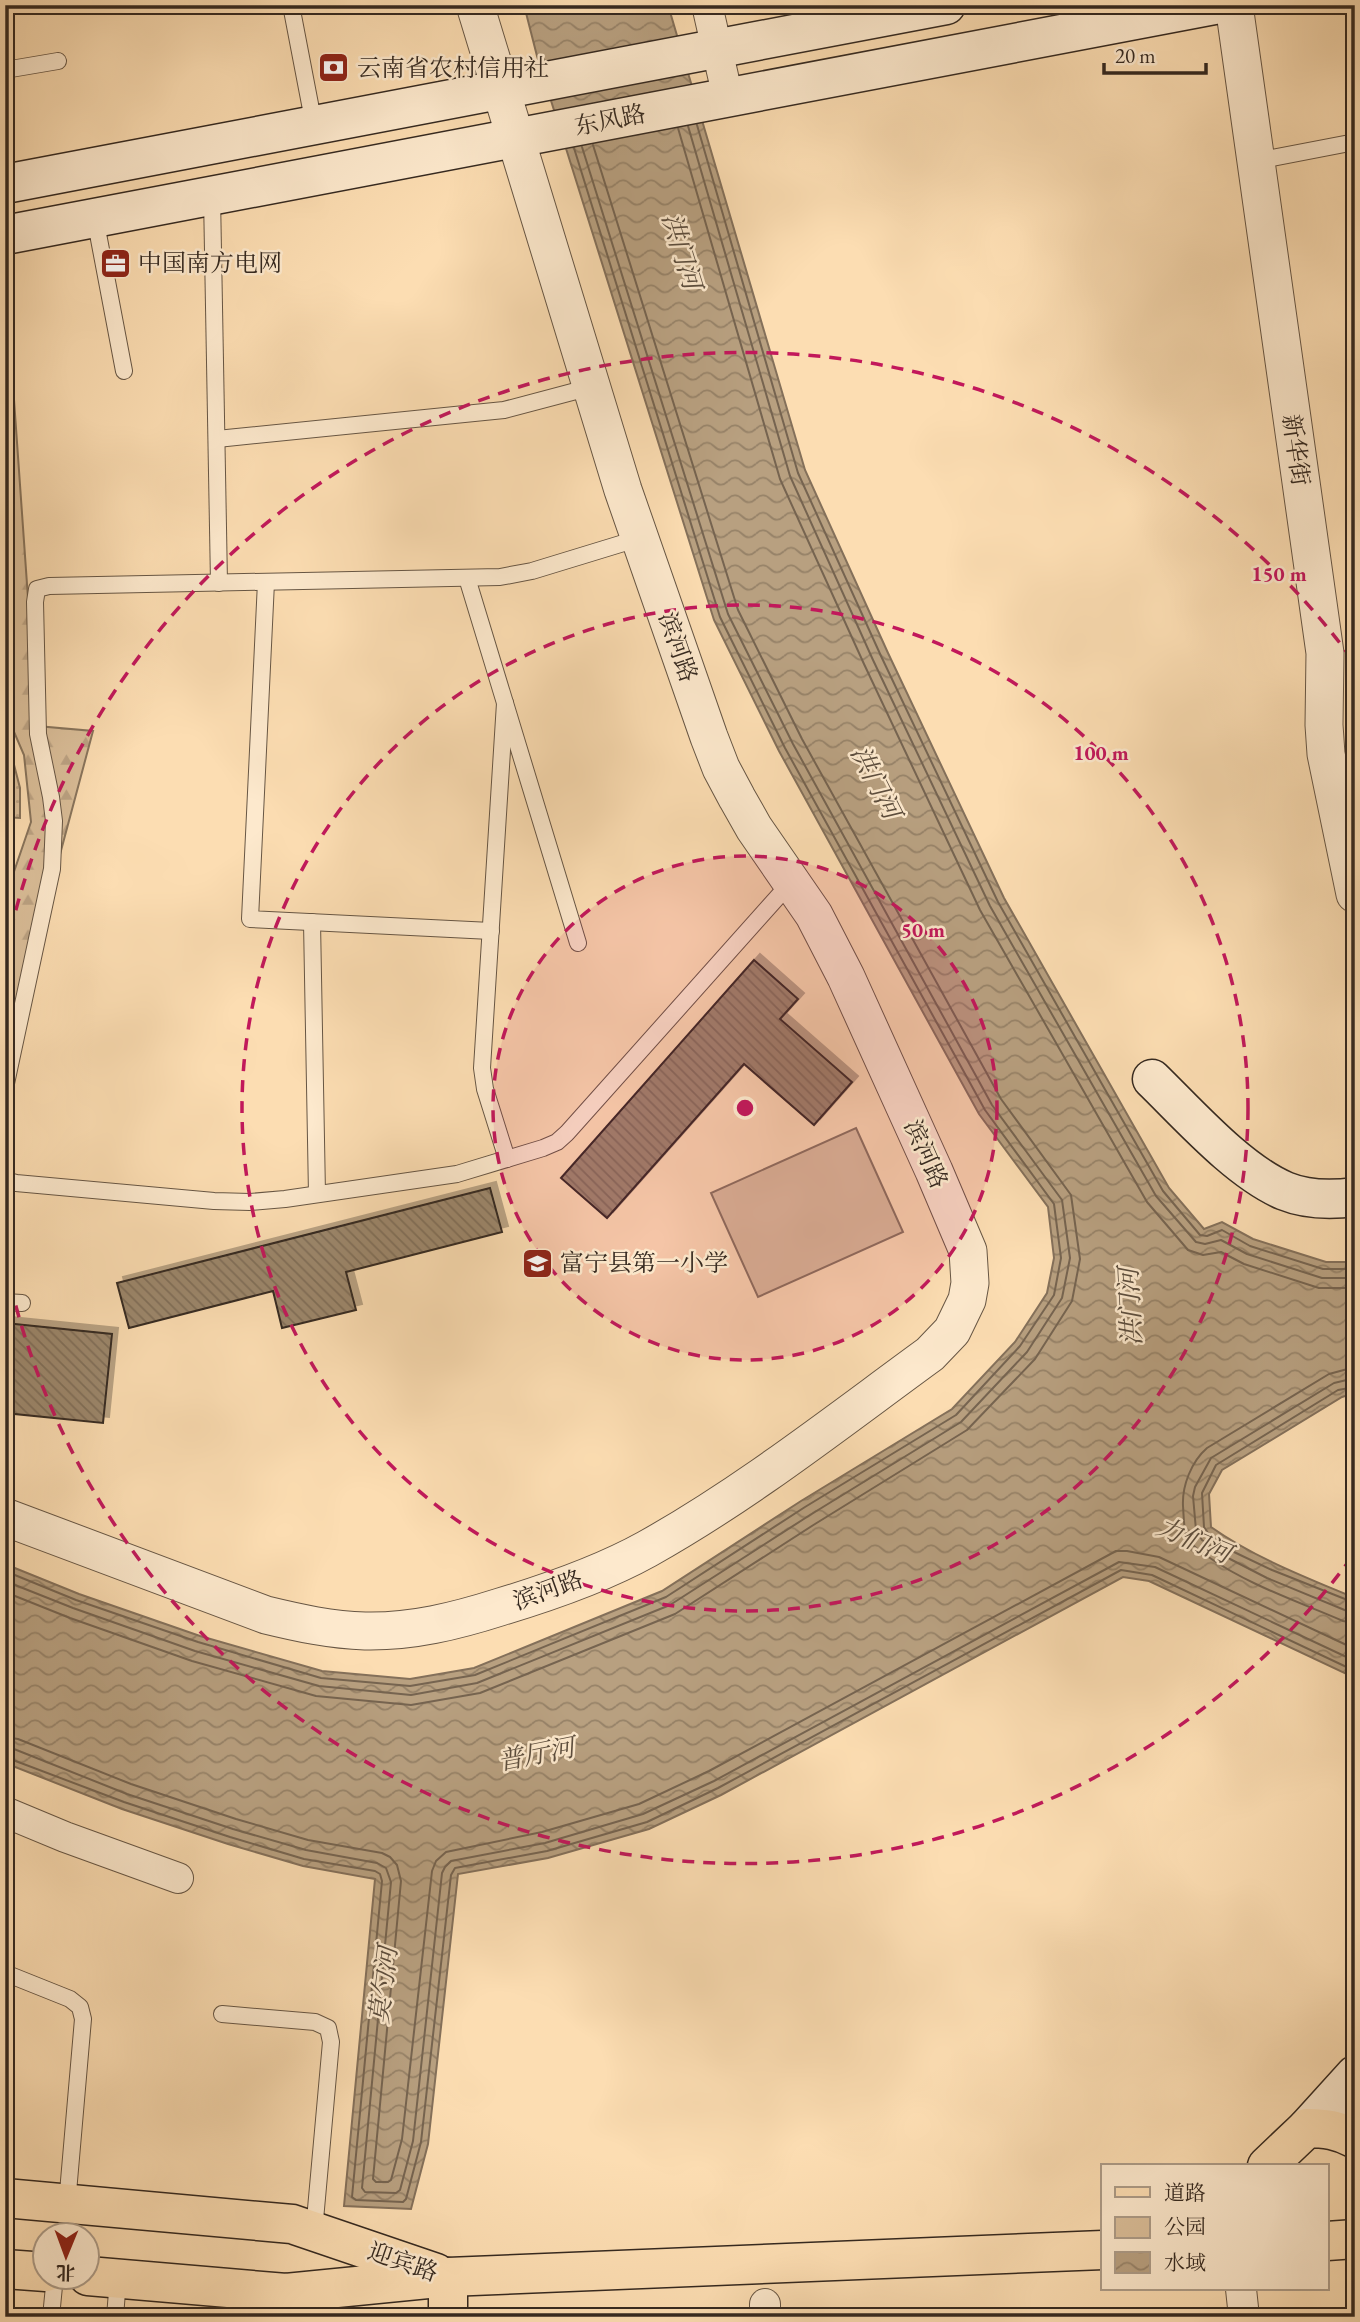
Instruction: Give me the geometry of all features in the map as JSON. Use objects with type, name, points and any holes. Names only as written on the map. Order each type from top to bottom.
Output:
[{"type":"main road","name":"东风路","points":[[5,184],[946,5]]},
{"type":"main road","name":"东风路","points":[[5,235],[1214,5]]},
{"type":"main road","points":[[1152,1079],[1231,1154],[1264,1180],[1286,1192],[1311,1198],[1355,1198]]},
{"type":"main road","points":[[1270,2164],[1355,2075]]},
{"type":"main road","points":[[1355,2082],[1352,2104],[1355,2124]]},
{"type":"main road","points":[[1307,2128],[1326,2127],[1355,2139]]},
{"type":"main road","name":"迎宾路","points":[[5,2198],[292,2224],[448,2277]]},
{"type":"main road","points":[[1328,2241],[1355,2239]]},
{"type":"main road","points":[[448,2317],[448,2277],[1101,2250]]},
{"type":"main road","points":[[5,2269],[32,2271]]},
{"type":"main road","name":"迎宾路","points":[[103,2277],[286,2299],[448,2277]]},
{"type":"street","name":"滨河路","points":[[5,1517],[266,1615],[300,1623],[367,1631],[433,1625],[527,1599],[588,1576],[645,1550],[699,1518],[930,1354],[952,1331],[967,1300],[970,1267],[968,1251],[846,977],[814,915],[754,828],[721,768],[640,538],[591,387],[475,5]]},
{"type":"street","points":[[707,5],[728,98]]},
{"type":"street","name":"新华街","points":[[1234,5],[1325,653],[1326,754],[1355,894]]},
{"type":"street","points":[[5,1812],[178,1878]]},
{"type":"street","points":[[1241,2290],[1244,2317]]},
{"type":"lane","points":[[291,5],[314,125]]},
{"type":"lane","points":[[5,71],[58,61]]},
{"type":"lane","points":[[1256,161],[1355,142]]},
{"type":"lane","points":[[212,196],[219,583]]},
{"type":"lane","points":[[94,218],[124,371]]},
{"type":"lane","points":[[216,439],[504,410],[591,387]]},
{"type":"lane","points":[[5,1088],[48,894],[54,845],[51,797],[38,734],[37,589],[49,586],[500,577],[532,571],[640,538]]},
{"type":"lane","points":[[467,578],[578,943]]},
{"type":"lane","points":[[266,582],[250,919],[491,931]]},
{"type":"lane","points":[[505,703],[483,1079],[507,1159]]},
{"type":"lane","points":[[5,1180],[214,1201],[250,1202],[457,1174],[550,1145],[568,1133],[792,881]]},
{"type":"lane","points":[[312,922],[317,1194]]},
{"type":"lane","points":[[5,1302],[22,1303]]},
{"type":"lane","points":[[5,1973],[70,1998],[80,2007],[83,2019],[66,2204]]},
{"type":"lane","points":[[222,2014],[315,2022],[328,2028],[331,2042],[314,2231]]},
{"type":"lane","points":[[103,2277],[115,2317]]},
{"type":"lane","points":[[51,2317],[54,2290]]},
{"type":"green space","points":[[5,272],[37,726],[93,731],[5,1060],[5,898],[31,822],[24,755],[5,711]]},
{"type":"green space","points":[[5,730],[20,788],[20,818],[5,817]]},
{"type":"green space","points":[[856,1128],[903,1232],[758,1297],[711,1193]]},
{"type":"water","points":[[524,5],[668,5],[805,470],[1004,898],[1169,1188],[1204,1229],[1222,1222],[1253,1239],[1326,1262],[1355,1262],[1355,1393],[1342,1397],[1222,1470],[1209,1494],[1211,1527],[1263,1558],[1355,1598],[1355,1678],[1149,1581],[1123,1577],[721,1795],[649,1829],[548,1858],[458,1874],[428,2144],[411,2209],[344,2206],[375,1879],[303,1866],[228,1844],[122,1809],[5,1763],[5,1564],[79,1594],[200,1636],[322,1671],[410,1679],[474,1668],[662,1591],[801,1501],[952,1409],[1015,1342],[1047,1293],[1054,1258],[1048,1207],[979,1114],[779,751],[714,620],[537,56]]},
{"type":"building","points":[[754,960],[798,999],[780,1019],[852,1082],[814,1125],[744,1064],[607,1218],[561,1178]]},
{"type":"building","points":[[490,1188],[502,1232],[346,1272],[356,1310],[282,1328],[273,1291],[129,1328],[117,1283]]},
{"type":"building","points":[[5,1323],[112,1334],[103,1423],[5,1413]]},
{"type":"place","name":"云南省农村信用社","points":[[334,68]]},
{"type":"place","name":"中国南方电网","points":[[115,263]]},
{"type":"place","name":"富宁县第一小学","points":[[537,1263]]},
{"type":"water label","name":"洪门河","points":[[682,251]]},
{"type":"water label","name":"洪门河","points":[[876,782]]},
{"type":"water label","name":"洪门河","points":[[1130,1307]]},
{"type":"water label","name":"力们河","points":[[1194,1540]]},
{"type":"water label","name":"普厅河","points":[[536,1754]]},
{"type":"water label","name":"莫勺河","points":[[383,1985]]}]
